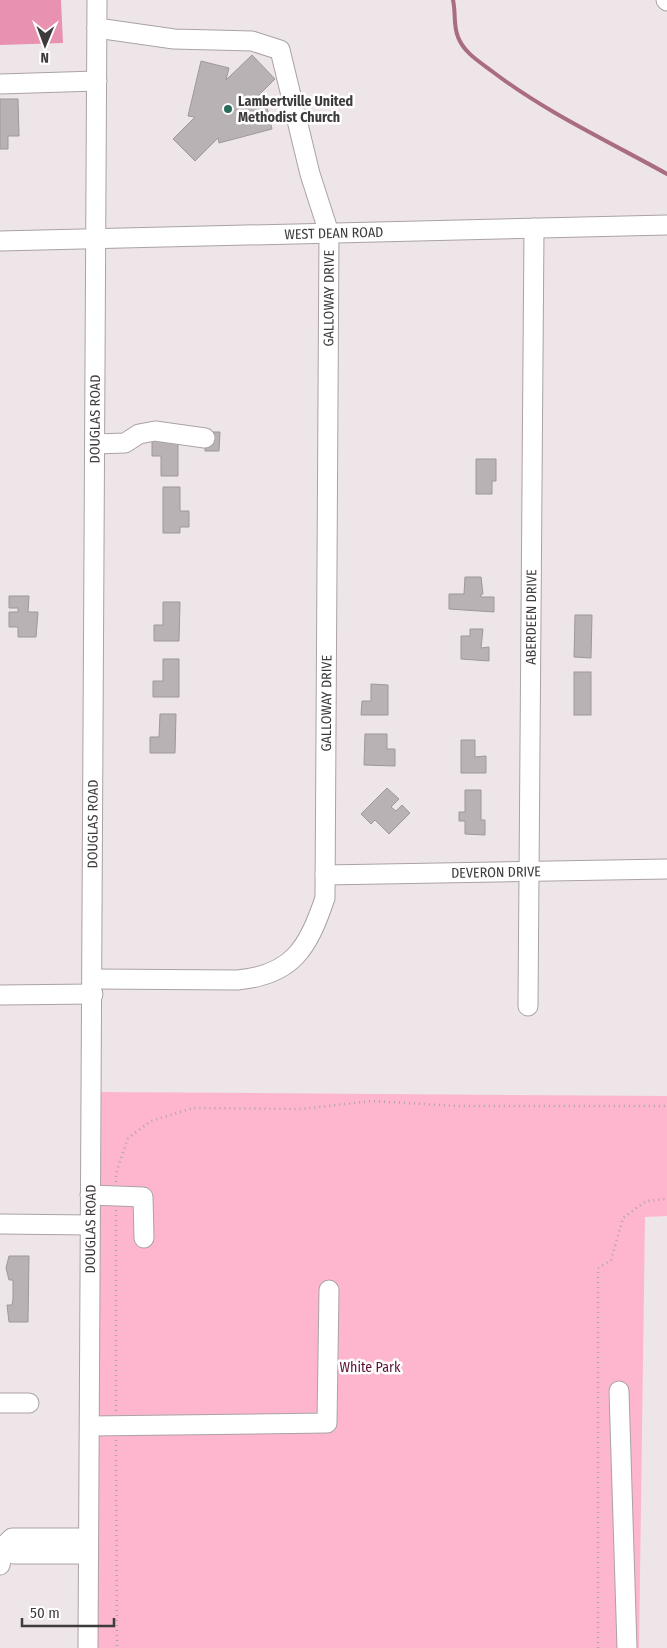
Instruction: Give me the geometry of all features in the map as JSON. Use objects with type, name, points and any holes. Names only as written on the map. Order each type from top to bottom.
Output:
[{"type":"street","name":"DOUGLAS ROAD","points":[[88,1648],[97,0]]},
{"type":"street","name":"GALLOWAY DRIVE","points":[[0,995],[93,987],[254,979],[274,972],[290,963],[307,944],[325,898],[329,233],[310,174],[280,50],[252,41],[174,39],[97,28]]},
{"type":"street","points":[[0,84],[97,81]]},
{"type":"street","name":"WEST DEAN ROAD","points":[[0,241],[667,225]]},
{"type":"street","name":"ABERDEEN DRIVE","points":[[528,1006],[534,228]]},
{"type":"street","points":[[94,444],[125,443],[139,434],[155,431],[205,438]]},
{"type":"street","name":"DEVERON DRIVE","points":[[326,875],[667,869]]},
{"type":"street","points":[[90,1195],[143,1197],[144,1238]]},
{"type":"street","points":[[0,1224],[90,1225]]},
{"type":"street","points":[[90,1426],[327,1423],[329,1290]]},
{"type":"street","points":[[619,1391],[627,1648]]},
{"type":"street","points":[[0,1403],[29,1403]]},
{"type":"street","points":[[0,1565],[2,1546],[14,1554],[88,1546]]},
{"type":"path","points":[[116,1173],[128,1138],[151,1121],[193,1108],[301,1109],[372,1101],[456,1106],[667,1106]]},
{"type":"green space","name":"White Park","points":[[99,1092],[667,1096],[667,1216],[645,1217],[639,1648],[90,1648]]},
{"type":"shaded area","points":[[0,0],[61,0],[63,43],[0,45]]},
{"type":"building","name":"Lambertville United Methodist Church","points":[[252,55],[275,79],[258,96],[266,103],[272,129],[219,143],[218,138],[195,161],[173,139],[195,117],[188,116],[201,61],[229,68],[226,80]]},
{"type":"building","points":[[0,99],[18,99],[19,136],[8,136],[8,149],[0,149]]},
{"type":"building","points":[[205,432],[220,432],[219,451],[205,451]]},
{"type":"building","points":[[152,437],[178,437],[178,476],[161,476],[161,456],[152,456]]},
{"type":"building","points":[[476,459],[496,459],[496,481],[492,481],[492,494],[476,494]]},
{"type":"building","points":[[163,487],[180,487],[180,511],[189,511],[189,527],[180,527],[180,533],[163,533]]},
{"type":"building","points":[[465,577],[481,577],[483,594],[481,594],[481,597],[494,597],[494,612],[449,609],[449,594],[464,594]]},
{"type":"building","points":[[9,596],[29,596],[28,612],[38,612],[36,637],[18,637],[18,627],[9,627],[9,612],[18,612],[18,608],[9,608]]},
{"type":"building","points":[[163,602],[180,602],[179,641],[154,641],[154,625],[163,625]]},
{"type":"building","points":[[575,615],[592,615],[591,658],[574,657]]},
{"type":"building","points":[[470,629],[483,629],[481,648],[489,647],[489,661],[461,659],[461,636],[470,636]]},
{"type":"building","points":[[163,659],[179,659],[179,697],[153,697],[153,681],[163,681]]},
{"type":"building","points":[[574,672],[591,672],[591,715],[574,715]]},
{"type":"building","points":[[371,684],[388,685],[388,715],[361,715],[362,701],[371,701]]},
{"type":"building","points":[[160,714],[176,714],[175,753],[150,753],[150,737],[159,737]]},
{"type":"building","points":[[365,734],[387,734],[387,749],[395,749],[395,766],[364,765]]},
{"type":"building","points":[[461,740],[475,740],[475,757],[486,756],[486,773],[461,773]]},
{"type":"building","points":[[387,788],[399,799],[391,807],[396,811],[402,805],[410,813],[389,834],[375,820],[371,824],[361,814]]},
{"type":"building","points":[[465,790],[481,790],[481,820],[485,820],[485,835],[465,834],[465,821],[459,821],[459,812],[465,812]]},
{"type":"building","points":[[9,1256],[29,1256],[28,1322],[9,1322],[7,1305],[12,1305],[13,1280],[9,1280],[6,1268]]},
{"type":"waterway","points":[[453,0],[458,37],[464,48],[473,57],[535,101],[667,174]]},
{"type":"place","name":"Lambertville United Methodist Church","points":[[228,109]]}]
